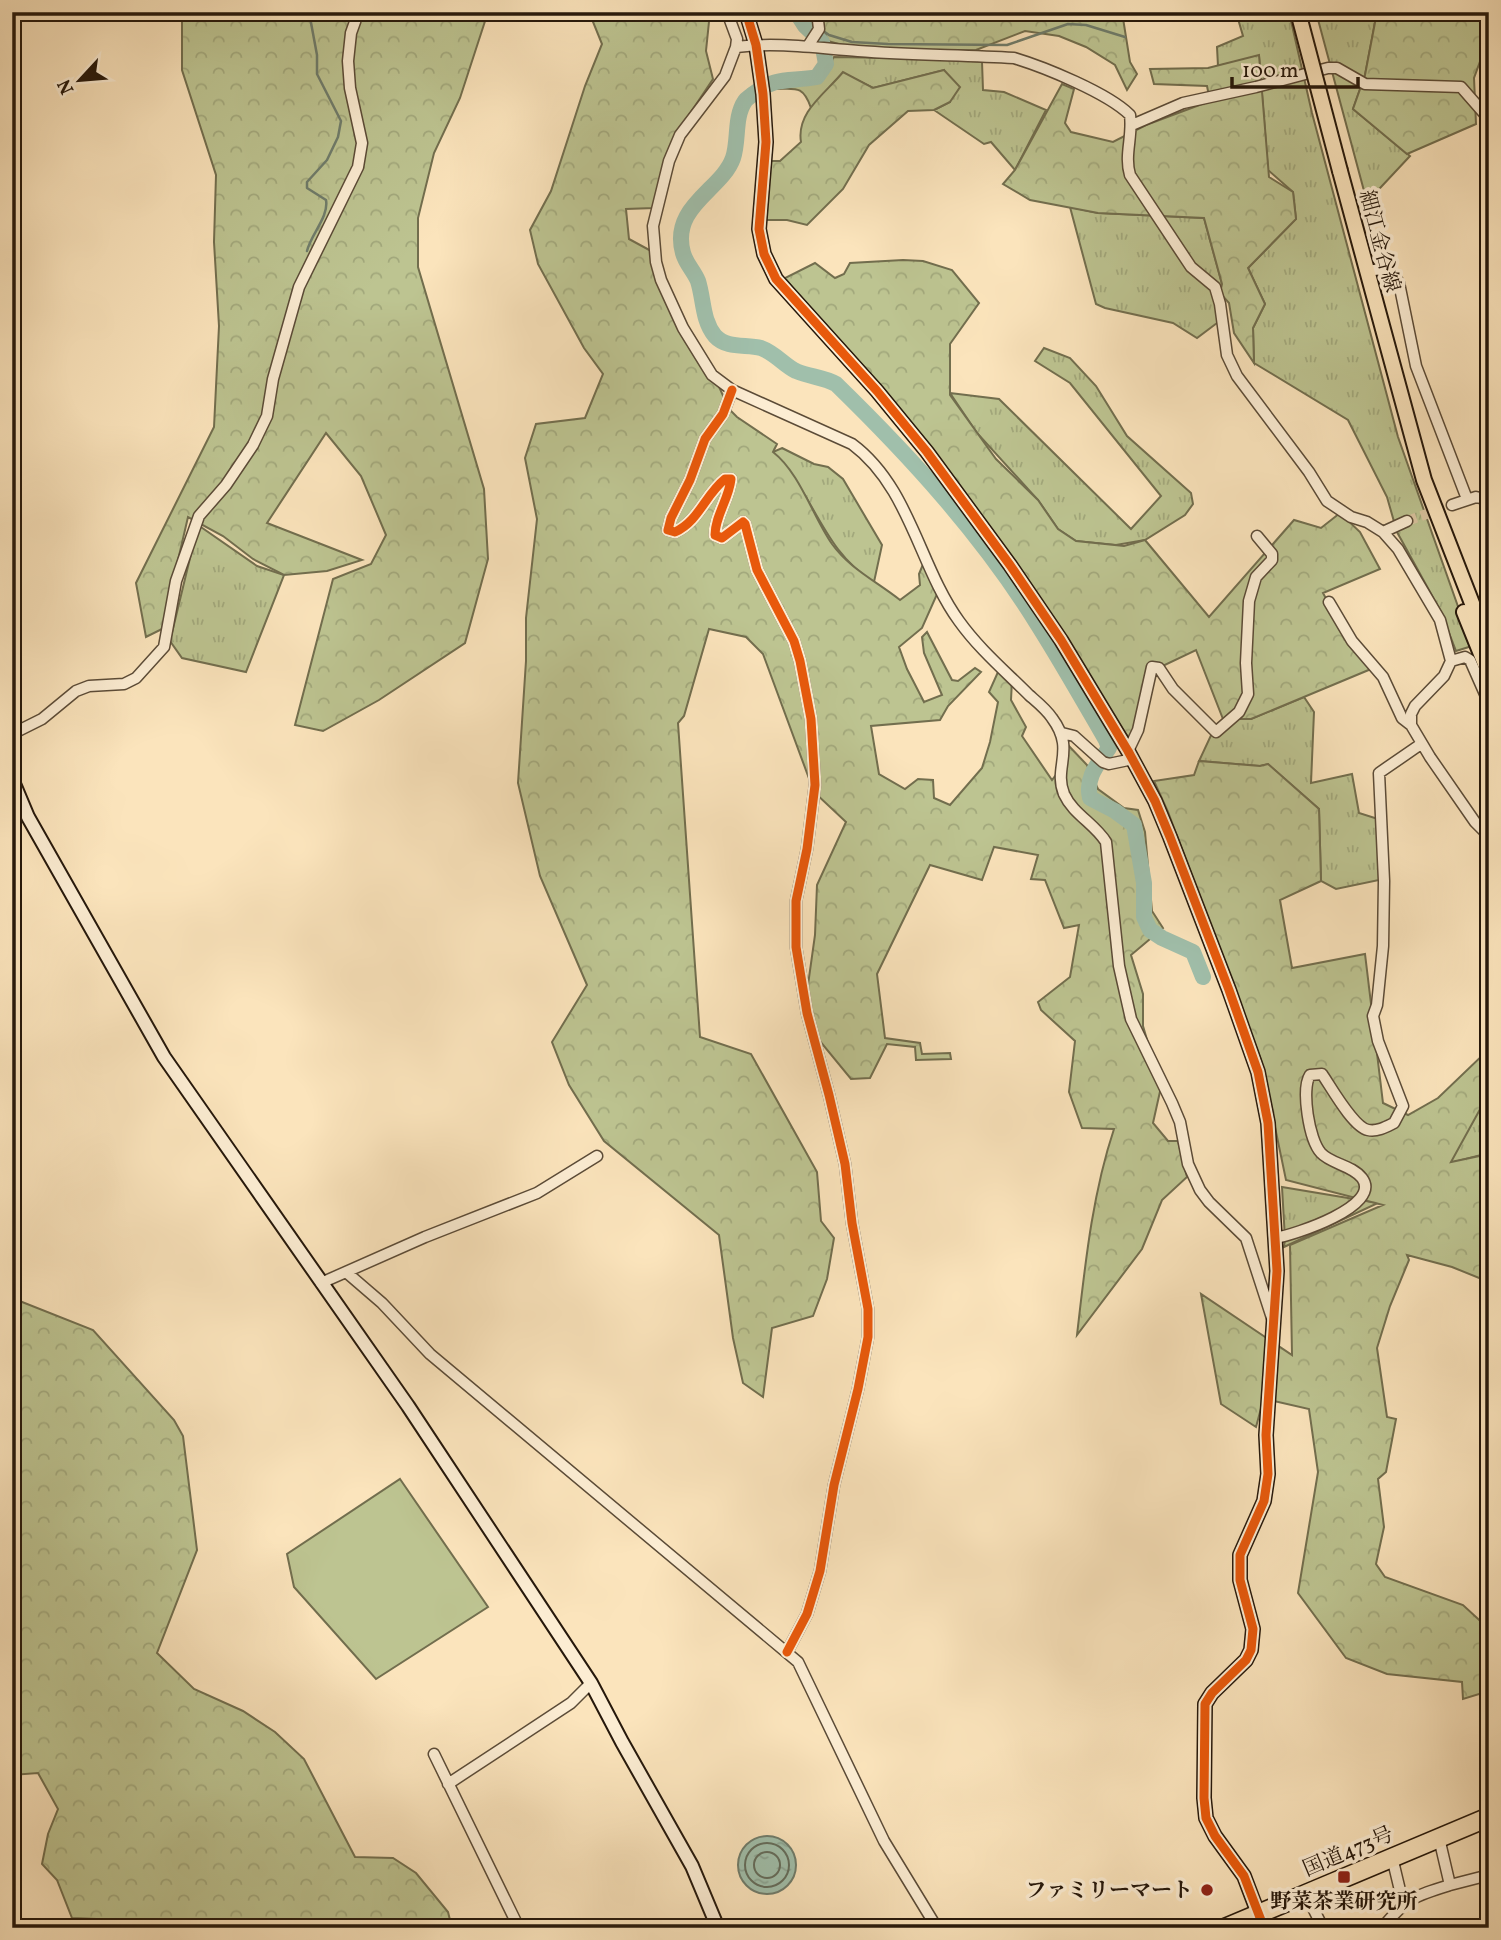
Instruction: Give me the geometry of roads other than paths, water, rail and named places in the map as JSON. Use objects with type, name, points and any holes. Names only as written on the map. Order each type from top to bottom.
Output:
[{"type":"highway","name":"国道473号","points":[[1225,1928],[1261,1921],[1306,1894],[1489,1817]]},
{"type":"main road","name":"細江金谷線","points":[[1298,12],[1424,480],[1435,533],[1489,674]]},
{"type":"main road","name":"細江金谷線","points":[[1424,480],[1485,630],[1489,647]]},
{"type":"street","points":[[12,734],[42,719],[76,691],[89,686],[124,684],[136,678],[163,647],[176,581],[199,516],[226,485],[253,445],[267,416],[273,379],[299,287],[359,167],[362,143],[350,88],[348,61],[351,33],[362,12]]},
{"type":"street","points":[[727,12],[737,39],[725,76],[680,135],[668,161],[653,226],[656,262],[661,280],[683,328],[712,375],[732,390],[852,444],[866,455],[897,498],[958,621],[991,659],[1051,716],[1062,733],[1065,742],[1062,784],[1064,793],[1070,805],[1100,832],[1106,842],[1119,966],[1131,1019],[1172,1102],[1180,1122],[1188,1164],[1200,1190],[1246,1238],[1274,1321]]},
{"type":"street","points":[[746,12],[756,45],[766,142],[759,229],[764,254],[776,279],[877,391],[927,452],[1054,630],[1131,755],[1170,837],[1258,1072],[1268,1123],[1277,1291],[1266,1435],[1268,1474],[1264,1501],[1240,1555],[1240,1580],[1253,1629],[1251,1650],[1246,1660],[1212,1693],[1205,1704],[1204,1798],[1206,1818],[1215,1836],[1244,1876],[1261,1921]]},
{"type":"street","points":[[808,46],[819,29],[817,12]]},
{"type":"street","points":[[736,47],[808,46],[1014,58],[1038,65],[1113,101],[1130,115],[1132,125],[1126,162],[1130,175],[1191,267],[1215,287],[1227,355],[1237,376],[1309,472],[1327,501],[1351,517],[1367,522],[1383,532],[1398,549],[1440,620],[1451,661],[1444,676],[1415,706],[1411,714],[1411,725]]},
{"type":"street","points":[[1132,125],[1183,103],[1328,68],[1337,68],[1365,84],[1461,87],[1489,118]]},
{"type":"street","points":[[1366,271],[1382,269],[1393,273],[1399,283],[1416,366],[1467,499]]},
{"type":"street","points":[[732,390],[723,414],[705,439],[668,530],[675,532],[684,528],[695,518],[718,484],[725,478],[731,479],[730,491],[720,514],[715,536],[722,538],[738,524],[745,524],[757,570],[794,641],[800,661],[811,719],[815,785],[807,849],[796,901],[796,947],[807,1013],[830,1095],[843,1156],[852,1223],[869,1309],[868,1337],[834,1485],[820,1571],[807,1614],[787,1652]]},
{"type":"street","points":[[1452,505],[1476,497],[1489,500]]},
{"type":"street","points":[[1383,532],[1407,521]]},
{"type":"street","points":[[1131,755],[1152,667],[1159,668],[1173,689],[1216,732],[1239,712],[1248,694],[1246,663],[1249,601],[1256,577],[1272,559],[1272,554],[1257,536]]},
{"type":"street","points":[[1489,548],[1486,558],[1489,573]]},
{"type":"street","points":[[1329,602],[1352,641],[1383,677],[1402,718],[1411,725],[1421,744],[1475,822],[1489,836]]},
{"type":"street","points":[[1451,661],[1465,657],[1470,660],[1489,703]]},
{"type":"street","points":[[1062,733],[1074,736],[1103,762],[1109,764],[1131,755]]},
{"type":"street","points":[[1275,1238],[1308,1229],[1353,1207],[1364,1196],[1366,1188],[1362,1178],[1321,1153],[1315,1142],[1308,1119],[1305,1090],[1310,1075],[1322,1074],[1356,1122],[1365,1130],[1376,1130],[1394,1124],[1403,1106],[1375,1031],[1373,1016],[1377,1005],[1383,946],[1384,881],[1379,773],[1421,744]]},
{"type":"street","points":[[12,779],[28,817],[164,1057],[408,1406],[592,1683],[692,1866],[719,1928]]},
{"type":"street","points":[[321,1283],[425,1237],[537,1193],[597,1156]]},
{"type":"street","points":[[346,1272],[372,1294],[430,1354],[798,1662],[884,1841],[937,1928]]},
{"type":"street","points":[[448,1784],[571,1703],[592,1683]]},
{"type":"street","points":[[434,1754],[519,1928]]},
{"type":"street","points":[[1439,1838],[1450,1885]]},
{"type":"street","points":[[1392,1857],[1403,1903]]},
{"type":"street","points":[[1382,1928],[1403,1903],[1424,1892],[1489,1875]]},
{"type":"street","points":[[1306,1894],[1323,1928]]},
{"type":"water","points":[[767,1836],[778,1838],[791,1849],[796,1865],[794,1876],[783,1889],[767,1894],[756,1892],[743,1881],[738,1865],[740,1854],[751,1841]]},
{"type":"waterway","points":[[307,251],[326,206],[326,200],[307,188],[307,182],[327,160],[338,137],[341,121],[317,74],[317,55],[309,12]]},
{"type":"waterway","points":[[796,12],[805,26],[822,42],[826,64],[817,77],[769,84],[746,100],[739,114],[733,158],[719,180],[690,211],[684,223],[681,237],[683,253],[698,281],[708,323],[715,336],[725,343],[761,348],[796,371],[836,384],[918,469],[994,560],[1038,625],[1106,740],[1109,748],[1091,777],[1090,798],[1134,825],[1144,883],[1144,917],[1150,930],[1193,952],[1203,977]]},
{"type":"waterway","points":[[805,26],[811,22],[814,24]]},
{"type":"waterway","points":[[822,30],[852,42],[888,44],[1007,45],[1068,24],[1086,25],[1125,37]]},
{"type":"tunnel","points":[[1407,521],[1452,505]]},
{"type":"place","name":"野菜茶業研究所","points":[[1344,1877]]},
{"type":"place","name":"ファミリーマート","points":[[1207,1890]]}]
